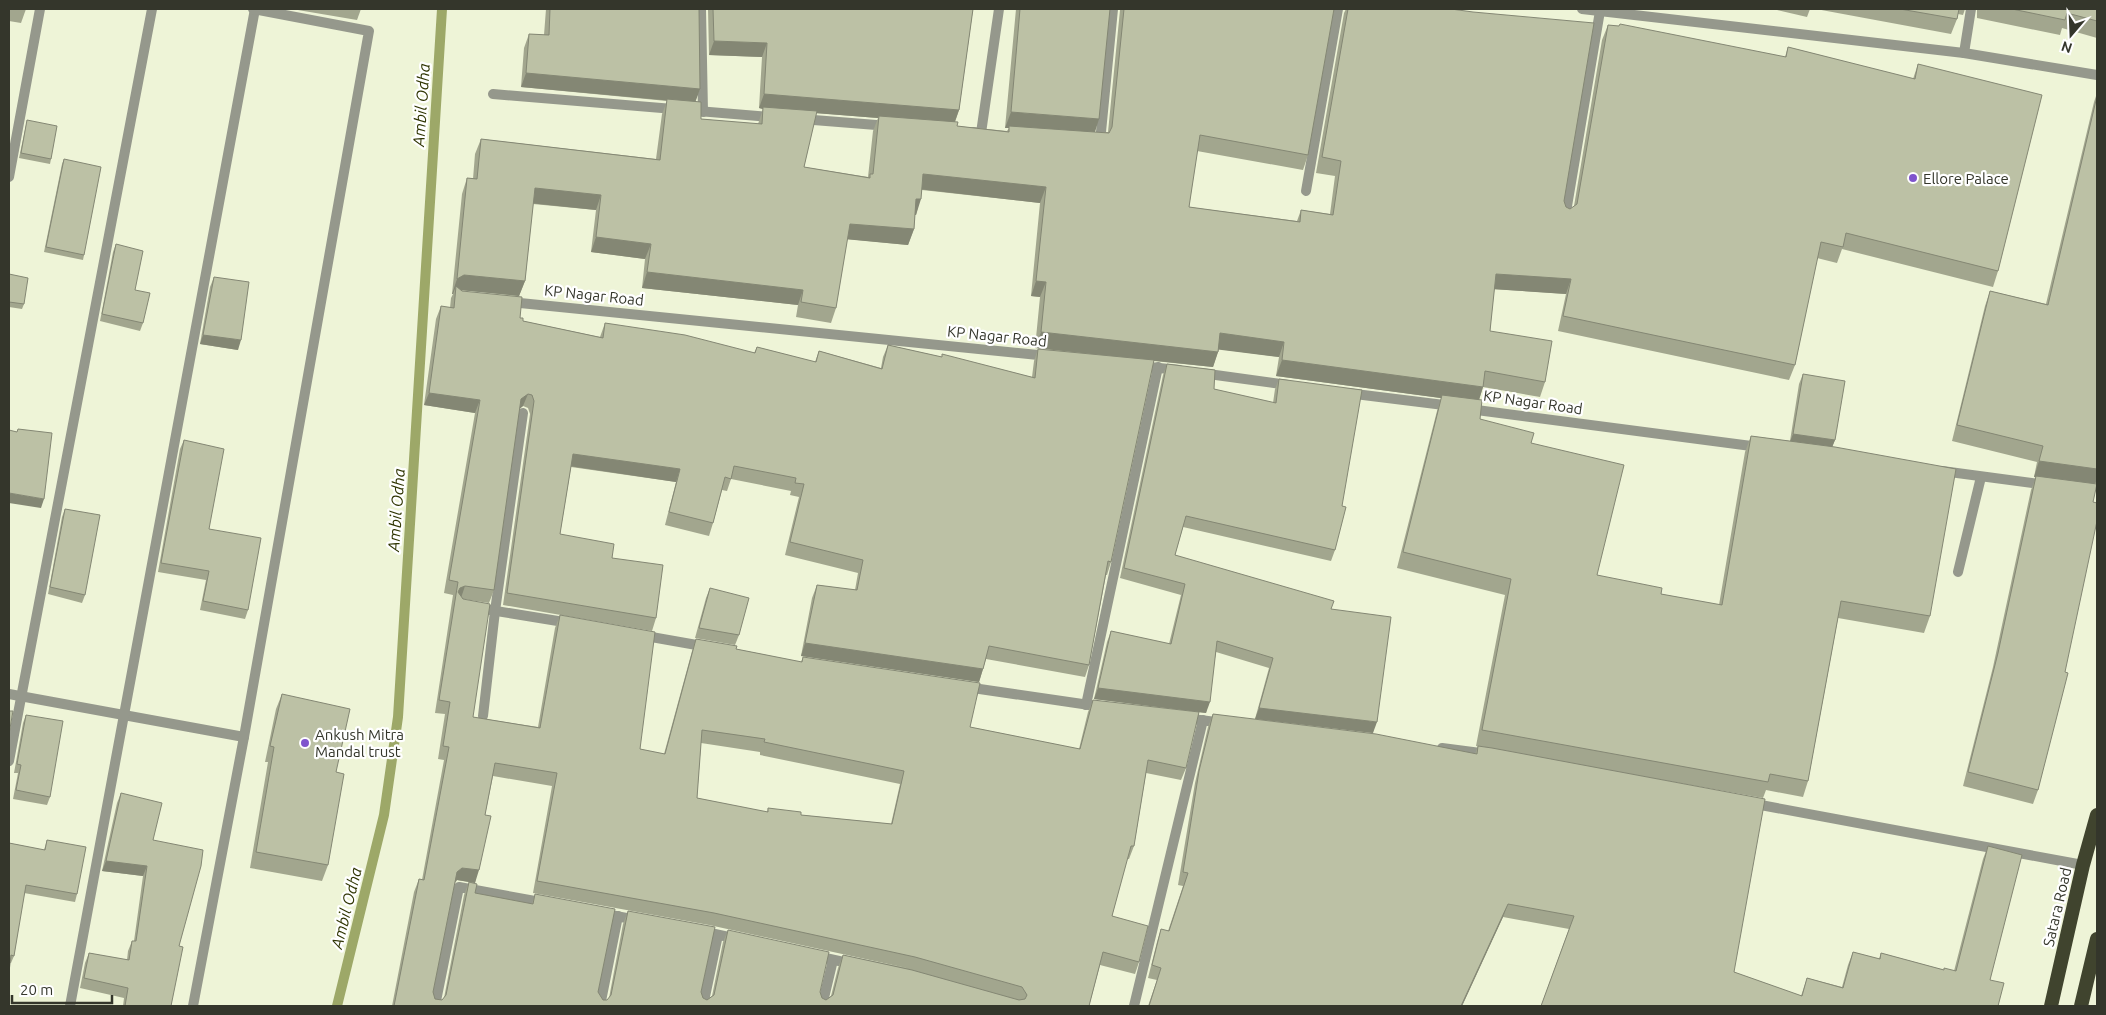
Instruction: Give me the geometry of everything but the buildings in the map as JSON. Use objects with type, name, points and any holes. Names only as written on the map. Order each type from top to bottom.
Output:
[{"type":"highway","name":"Satara Road","points":[[2052,1006],[2083,865],[2097,814]]},
{"type":"highway","points":[[2081,1006],[2097,938]]},
{"type":"street","points":[[9,177],[40,9]]},
{"type":"street","points":[[9,761],[152,9]]},
{"type":"street","points":[[70,1006],[255,9],[369,31],[244,737],[192,1006]]},
{"type":"street","points":[[700,9],[703,112]]},
{"type":"street","points":[[961,132],[986,133],[999,9]]},
{"type":"street","points":[[1095,141],[1113,9]]},
{"type":"street","points":[[1306,191],[1338,9]]},
{"type":"street","points":[[1582,9],[1964,53],[2097,75]]},
{"type":"street","points":[[1964,53],[1971,9]]},
{"type":"street","points":[[1565,218],[1600,11]]},
{"type":"street","points":[[493,94],[902,127]]},
{"type":"street","name":"KP Nagar Road","points":[[497,301],[1060,358]]},
{"type":"street","points":[[1128,364],[1295,386]]},
{"type":"street","points":[[1086,705],[1158,368]]},
{"type":"street","name":"KP Nagar Road","points":[[1334,391],[1766,448]]},
{"type":"street","points":[[483,716],[495,611],[523,413]]},
{"type":"street","points":[[1932,470],[2059,487]]},
{"type":"street","points":[[1958,572],[1981,477]]},
{"type":"street","points":[[469,606],[583,626]]},
{"type":"street","points":[[632,634],[720,649]]},
{"type":"street","points":[[952,685],[1116,708]]},
{"type":"street","points":[[9,694],[244,737]]},
{"type":"street","points":[[1174,716],[1232,723]]},
{"type":"street","points":[[1134,1006],[1203,720]]},
{"type":"street","points":[[1429,747],[1498,756]]},
{"type":"street","points":[[1742,801],[2083,865]]},
{"type":"street","points":[[435,1006],[459,887],[553,904]]},
{"type":"street","points":[[590,911],[645,921]]},
{"type":"street","points":[[600,1006],[618,916]]},
{"type":"street","points":[[690,929],[747,941]]},
{"type":"street","points":[[703,1006],[718,935]]},
{"type":"street","points":[[804,953],[862,966]]},
{"type":"street","points":[[822,1006],[833,960]]},
{"type":"waterway","name":"Ambil Odha","points":[[337,1006],[384,815],[398,717],[442,9]]},
{"type":"place","name":"Ellore Palace","points":[[1913,178]]},
{"type":"place","name":"Ankush Mitra Mandal trust","points":[[305,743]]}]
